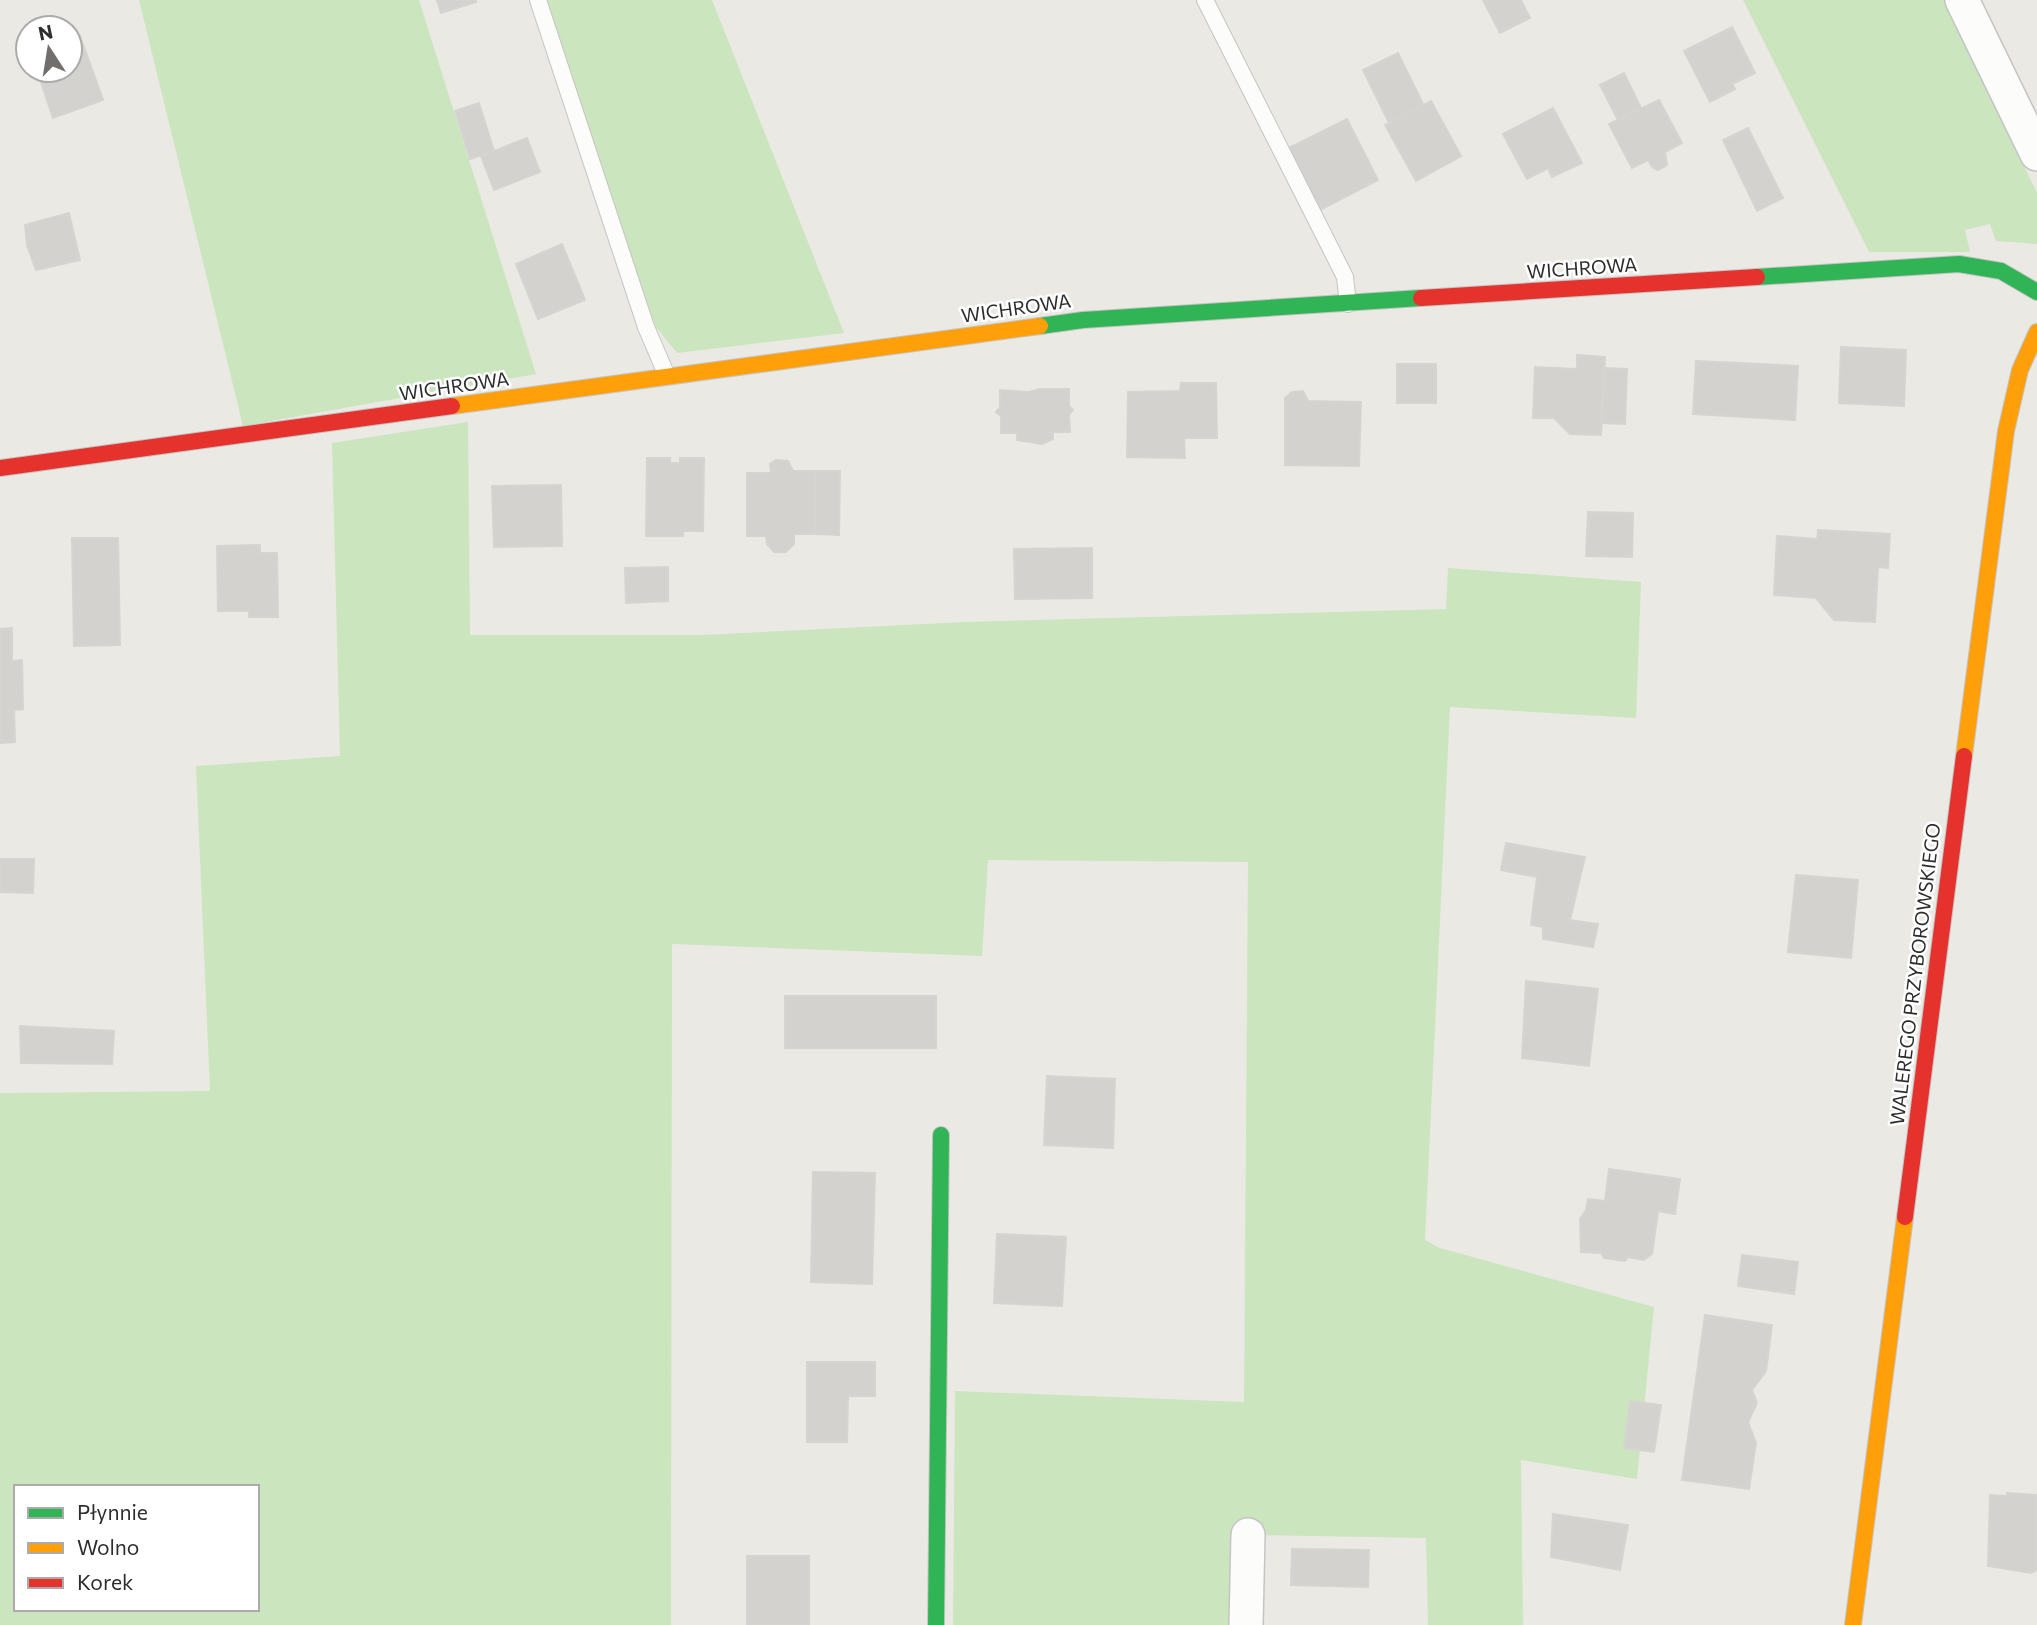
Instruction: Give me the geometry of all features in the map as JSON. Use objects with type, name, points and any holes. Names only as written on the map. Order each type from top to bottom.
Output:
[{"type":"street","points":[[1962,0],[2037,154]]},
{"type":"street","name":"WICHROWA","points":[[0,468],[1083,320],[1959,264],[1985,266],[2006,272],[2024,281],[2037,292]]},
{"type":"street","name":"WALEREGO PRZYBOROWSKIEGO","points":[[1853,1625],[1999,480],[2013,399],[2023,363],[2037,332]]},
{"type":"street","points":[[936,1625],[941,1135]]},
{"type":"street","points":[[1246,1625],[1248,1535]]},
{"type":"lane","points":[[538,0],[646,327],[667,376]]},
{"type":"lane","points":[[1205,0],[1345,277],[1349,304]]},
{"type":"green space","points":[[139,0],[419,0],[536,374],[243,426]]},
{"type":"green space","points":[[539,0],[712,0],[844,333],[677,353],[656,327]]},
{"type":"green space","points":[[1743,0],[1944,0],[2037,193],[2037,244],[1996,241],[1990,224],[1965,230],[1970,252],[1869,252]]},
{"type":"green space","points":[[468,422],[470,635],[702,635],[965,622],[1446,609],[1448,568],[1641,582],[1636,718],[1450,707],[1425,1240],[1440,1248],[1654,1307],[1637,1479],[1521,1460],[1523,1625],[1428,1625],[1426,1538],[1249,1535],[1246,1625],[953,1625],[955,1391],[1244,1402],[1248,862],[988,860],[982,956],[672,944],[671,1625],[0,1625],[0,1093],[210,1091],[196,766],[340,756],[332,443]]},
{"type":"building","points":[[437,0],[476,0],[476,2],[441,13]]},
{"type":"building","points":[[1483,0],[1521,0],[1530,18],[1500,33]]},
{"type":"building","points":[[1732,27],[1755,73],[1732,84],[1735,89],[1710,102],[1684,51]]},
{"type":"building","points":[[84,47],[103,100],[53,118],[42,84],[84,84]]},
{"type":"building","points":[[1398,53],[1424,106],[1389,123],[1363,70]]},
{"type":"building","points":[[1624,73],[1641,108],[1618,120],[1600,85]]},
{"type":"building","points":[[1659,100],[1682,143],[1665,152],[1667,165],[1658,170],[1652,167],[1648,160],[1632,168],[1609,124]]},
{"type":"building","points":[[1431,101],[1461,156],[1416,181],[1385,125]]},
{"type":"building","points":[[479,103],[494,151],[470,159],[455,111]]},
{"type":"building","points":[[1553,108],[1582,163],[1552,177],[1548,168],[1527,179],[1503,134]]},
{"type":"building","points":[[1347,119],[1378,180],[1320,210],[1289,148]]},
{"type":"building","points":[[1748,128],[1783,198],[1757,211],[1723,140]]},
{"type":"building","points":[[527,138],[540,172],[494,190],[481,156]]},
{"type":"building","points":[[69,213],[80,260],[36,270],[27,245],[25,225]]},
{"type":"building","points":[[562,244],[585,300],[538,319],[516,264]]},
{"type":"building","points":[[1841,347],[1906,350],[1904,406],[1839,403]]},
{"type":"building","points":[[1577,355],[1605,357],[1601,435],[1570,434],[1554,418],[1533,418],[1535,367],[1577,369]]},
{"type":"building","points":[[1696,361],[1798,366],[1795,420],[1693,414]]},
{"type":"building","points":[[1397,364],[1436,364],[1436,403],[1397,403]]},
{"type":"building","points":[[1604,368],[1627,369],[1625,424],[1602,423]]},
{"type":"building","points":[[1181,383],[1216,383],[1217,438],[1184,438],[1185,458],[1127,457],[1128,392],[1180,391]]},
{"type":"building","points":[[1040,389],[1069,389],[1069,406],[1073,410],[1069,415],[1070,432],[1053,432],[1053,439],[1042,444],[1017,440],[1017,433],[1001,433],[1001,416],[996,412],[1000,407],[1000,390],[1028,392]]},
{"type":"building","points":[[1303,391],[1308,401],[1361,402],[1359,466],[1285,465],[1285,398],[1292,392]]},
{"type":"building","points":[[647,458],[670,458],[670,463],[680,463],[680,458],[704,458],[703,531],[683,531],[683,536],[646,536]]},
{"type":"building","points":[[776,460],[788,461],[793,471],[815,471],[815,534],[794,534],[794,544],[786,552],[774,552],[767,544],[766,536],[747,536],[747,473],[771,473],[770,464]]},
{"type":"building","points":[[815,471],[840,471],[839,535],[815,534]]},
{"type":"building","points":[[561,485],[562,546],[494,547],[492,486]]},
{"type":"building","points":[[1588,512],[1633,513],[1632,557],[1586,556]]},
{"type":"building","points":[[1818,530],[1890,534],[1888,568],[1878,567],[1875,622],[1834,620],[1816,598],[1774,595],[1777,536],[1817,539]]},
{"type":"building","points":[[72,538],[118,538],[120,645],[74,646]]},
{"type":"building","points":[[260,545],[260,553],[277,553],[278,617],[249,617],[249,611],[218,611],[217,546]]},
{"type":"building","points":[[1092,548],[1092,598],[1015,599],[1014,549]]},
{"type":"building","points":[[668,567],[668,601],[626,603],[625,568]]},
{"type":"building","points":[[12,628],[12,661],[22,660],[23,709],[14,710],[15,742],[0,743],[0,629]]},
{"type":"building","points":[[1506,843],[1585,857],[1570,920],[1598,924],[1593,947],[1543,939],[1543,927],[1531,925],[1537,877],[1501,870]]},
{"type":"building","points":[[0,859],[34,859],[33,893],[0,892]]},
{"type":"building","points":[[1796,875],[1858,880],[1851,958],[1788,952]]},
{"type":"building","points":[[1526,981],[1598,989],[1589,1066],[1522,1058]]},
{"type":"building","points":[[785,996],[936,996],[936,1048],[785,1048]]},
{"type":"building","points":[[20,1026],[114,1031],[112,1064],[21,1063]]},
{"type":"building","points":[[1047,1076],[1115,1079],[1113,1148],[1044,1145]]},
{"type":"building","points":[[1609,1169],[1680,1179],[1675,1214],[1658,1211],[1652,1254],[1644,1260],[1628,1257],[1625,1261],[1604,1258],[1601,1253],[1581,1252],[1580,1219],[1586,1210],[1588,1199],[1605,1201]]},
{"type":"building","points":[[813,1172],[875,1173],[872,1284],[811,1282]]},
{"type":"building","points":[[997,1234],[1066,1237],[1062,1306],[994,1303]]},
{"type":"building","points":[[1742,1255],[1798,1262],[1794,1294],[1738,1286]]},
{"type":"building","points":[[1705,1315],[1772,1325],[1766,1371],[1752,1390],[1757,1403],[1748,1422],[1756,1443],[1749,1489],[1682,1480]]},
{"type":"building","points":[[807,1362],[875,1362],[875,1396],[848,1396],[847,1442],[807,1442]]},
{"type":"building","points":[[1630,1401],[1661,1405],[1654,1452],[1624,1448]]},
{"type":"building","points":[[2007,1493],[2037,1495],[2037,1570],[2031,1573],[1988,1566],[1990,1495],[2007,1496]]},
{"type":"building","points":[[1553,1514],[1628,1525],[1620,1570],[1551,1557]]},
{"type":"building","points":[[1292,1549],[1369,1550],[1368,1587],[1291,1585]]},
{"type":"building","points":[[747,1556],[809,1556],[809,1625],[747,1625]]},
{"type":"traffic: fast","points":[[1757,277],[1959,264],[2001,271],[2037,292]]},
{"type":"traffic: fast","points":[[1040,326],[1083,320],[1421,298]]},
{"type":"traffic: fast","points":[[936,1625],[941,1135]]},
{"type":"traffic: slow","points":[[452,406],[1040,326]]},
{"type":"traffic: slow","points":[[1964,756],[2006,431],[2020,370],[2037,332]]},
{"type":"traffic: slow","points":[[1853,1625],[1905,1217]]},
{"type":"traffic: jam","points":[[1421,298],[1757,277]]},
{"type":"traffic: jam","points":[[0,468],[452,406]]},
{"type":"traffic: jam","points":[[1905,1217],[1964,756]]}]
